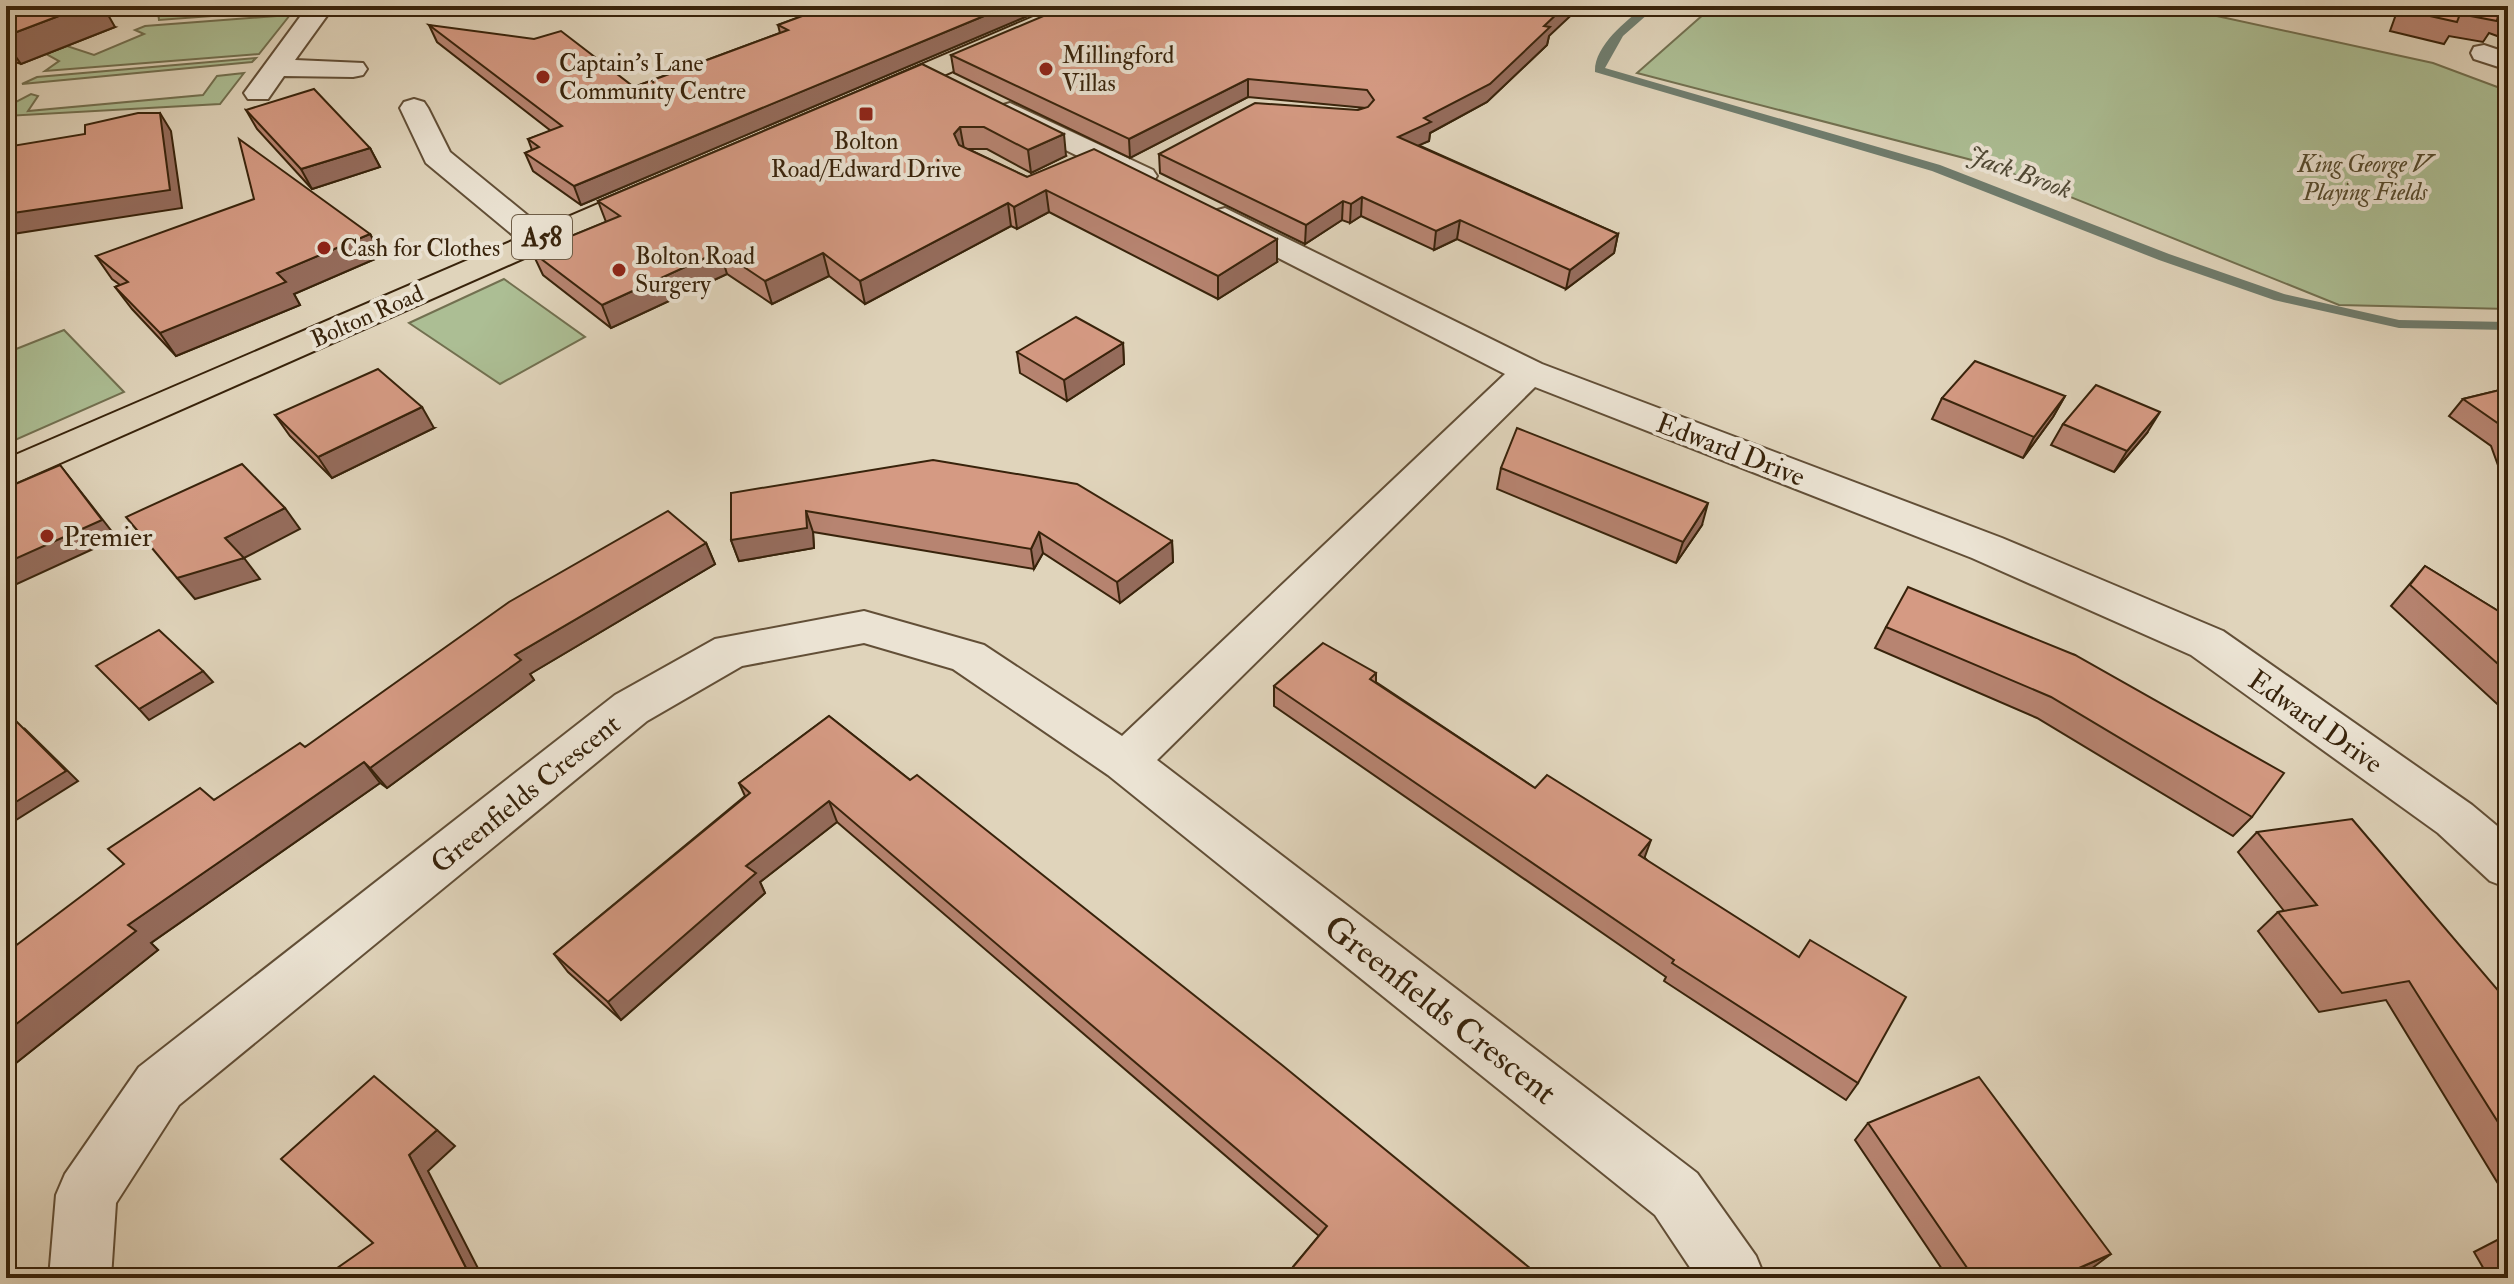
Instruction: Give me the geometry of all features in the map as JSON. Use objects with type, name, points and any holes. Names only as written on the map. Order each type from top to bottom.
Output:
[{"type":"main road","points":[[855,103],[1081,6]]},
{"type":"main road","name":"Bolton Road","points":[[6,474],[682,177]]},
{"type":"street","points":[[258,93],[321,6]]},
{"type":"street","points":[[276,68],[353,69]]},
{"type":"street","name":"Edward Drive","points":[[928,72],[978,96],[1085,162],[1166,182],[1529,372],[1987,548],[2207,643],[2455,819],[2508,866]]},
{"type":"street","points":[[414,108],[437,157],[537,239]]},
{"type":"street","points":[[1125,762],[1529,372]]},
{"type":"street","name":"Greenfields Crescent","points":[[80,1278],[86,1195],[159,1086],[631,708],[731,651],[864,627],[968,657],[1125,762],[1676,1194],[1734,1278]]},
{"type":"green space","points":[[172,6],[297,6],[294,10],[159,20],[158,12]]},
{"type":"green space","name":"King George V Playing Fields","points":[[1713,6],[2171,6],[2433,63],[2508,91],[2508,309],[2339,305],[1991,165],[1637,73]]},
{"type":"green space","points":[[290,15],[259,54],[45,71],[59,61],[46,54],[67,46],[94,55],[144,34],[135,30],[145,26]]},
{"type":"green space","points":[[256,58],[252,62],[22,84],[37,77]]},
{"type":"green space","points":[[244,73],[220,104],[6,116],[6,107],[31,94],[38,96],[28,111],[203,95],[217,76]]},
{"type":"green space","points":[[504,279],[585,337],[500,384],[409,323]]},
{"type":"green space","points":[[64,330],[124,392],[6,444],[6,353]]},
{"type":"building","points":[[6,6],[85,6],[6,36]]},
{"type":"building","points":[[829,6],[1008,6],[574,186],[525,153],[539,147],[528,139],[562,126],[429,25],[534,39],[561,31],[634,87],[788,30],[778,25]]},
{"type":"building","points":[[1067,6],[1565,6],[1544,26],[1550,27],[1490,84],[1424,118],[1431,122],[1398,137],[1618,234],[1570,270],[1460,220],[1436,231],[1362,197],[1351,204],[1343,201],[1306,225],[1159,154],[1255,103],[1358,110],[1368,107],[1374,100],[1367,90],[1248,79],[1129,139],[951,55]]},
{"type":"building","points":[[2404,6],[2508,6],[2508,14],[2499,11],[2497,21],[2460,14],[2457,22],[2403,10]]},
{"type":"building","points":[[922,64],[1064,134],[1028,150],[984,127],[960,127],[954,134],[959,145],[1027,177],[1094,149],[1277,239],[1218,276],[1046,190],[1014,207],[1008,203],[860,281],[823,253],[765,281],[720,251],[602,305],[532,252],[620,216],[598,201]]},
{"type":"building","points":[[314,89],[370,148],[301,169],[246,110]]},
{"type":"building","points":[[138,113],[160,113],[170,190],[6,214],[6,147],[85,134],[85,125]]},
{"type":"building","points":[[239,139],[370,234],[277,273],[286,282],[160,333],[115,287],[128,282],[96,256],[254,199]]},
{"type":"building","points":[[1076,317],[1123,343],[1064,380],[1017,352]]},
{"type":"building","points":[[1975,361],[2065,396],[2034,437],[1942,398]]},
{"type":"building","points":[[378,369],[422,407],[318,457],[275,415]]},
{"type":"building","points":[[2096,385],[2160,412],[2127,451],[2063,424]]},
{"type":"building","points":[[2508,388],[2508,433],[2463,399]]},
{"type":"building","points":[[1517,428],[1708,503],[1683,542],[1501,468]]},
{"type":"building","points":[[933,460],[1077,484],[1172,541],[1117,582],[1039,532],[1031,549],[806,511],[807,528],[731,540],[731,493]]},
{"type":"building","points":[[242,464],[285,508],[225,538],[244,558],[177,578],[126,517]]},
{"type":"building","name":"Premier","points":[[60,465],[102,520],[6,563],[6,488]]},
{"type":"building","points":[[668,511],[706,543],[515,655],[521,660],[370,768],[364,762],[128,925],[136,931],[6,1032],[6,953],[124,864],[108,849],[200,788],[214,800],[300,743],[305,747],[509,602]]},
{"type":"building","points":[[2425,566],[2508,617],[2508,673],[2410,585]]},
{"type":"building","points":[[1908,587],[2075,655],[2284,773],[2252,817],[2051,697],[1886,627]]},
{"type":"building","points":[[159,630],[203,671],[139,709],[96,666]]},
{"type":"building","points":[[1323,643],[1376,673],[1370,679],[1535,788],[1547,775],[1651,840],[1639,855],[1799,957],[1810,940],[1906,997],[1858,1083],[1672,963],[1674,960],[1274,686]]},
{"type":"building","points":[[829,716],[910,780],[917,775],[1282,1065],[1542,1278],[1305,1278],[1293,1267],[1327,1226],[829,801],[746,866],[756,873],[608,1002],[554,954],[750,793],[739,783]]},
{"type":"building","points":[[13,718],[66,771],[6,808],[6,723]]},
{"type":"building","points":[[2352,819],[2508,1002],[2508,1138],[2409,981],[2342,993],[2278,912],[2317,905],[2257,832]]},
{"type":"building","points":[[374,1076],[437,1130],[409,1155],[471,1278],[332,1278],[330,1273],[373,1243],[281,1159]]},
{"type":"building","points":[[1979,1077],[2111,1254],[2079,1268],[2086,1278],[1974,1278],[1868,1123]]},
{"type":"waterway","name":"Jack Brook","points":[[1652,6],[1620,34],[1599,70],[1936,168],[2164,257],[2279,297],[2339,313],[2399,324],[2508,326]]},
{"type":"place","name":"Millingford Villas","points":[[1046,69]]},
{"type":"place","name":"Captain's Lane Community Centre","points":[[543,77]]},
{"type":"place","name":"Bolton Road/Edward Drive","points":[[866,114]]},
{"type":"place","name":"Cash for Clothes","points":[[324,248]]},
{"type":"place","name":"Bolton Road Surgery","points":[[619,270]]},
{"type":"place","name":"Premier","points":[[47,536]]}]
